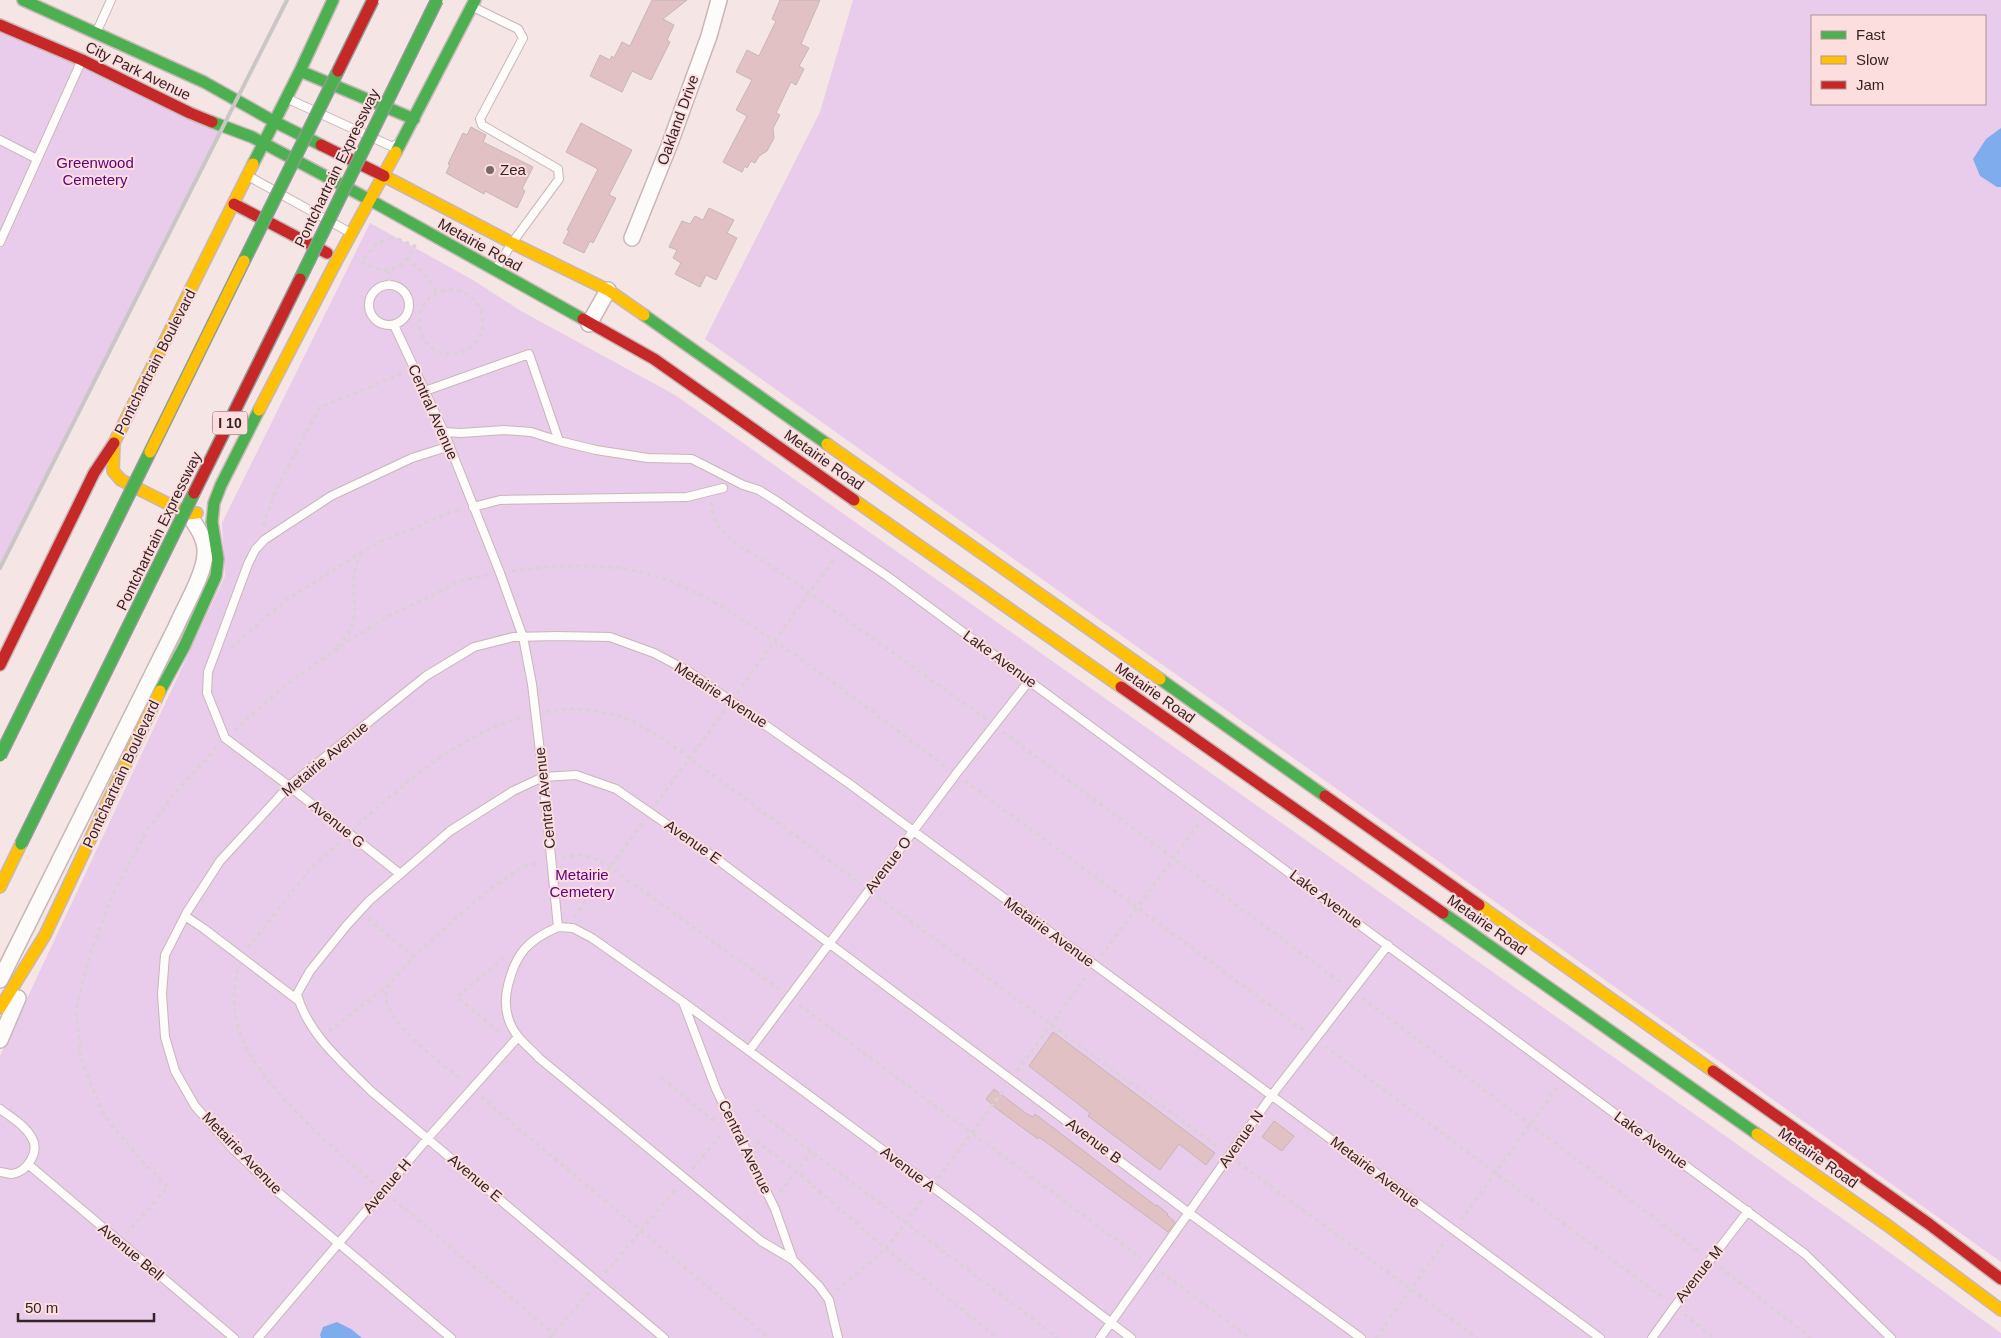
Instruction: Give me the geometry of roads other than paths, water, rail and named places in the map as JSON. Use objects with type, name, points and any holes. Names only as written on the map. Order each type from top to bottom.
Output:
[{"type":"main road","name":"City Park Avenue","points":[[23,0],[204,82],[275,122]]},
{"type":"main road","name":"Pontchartrain Boulevard","points":[[188,514],[121,480],[113,471],[114,443],[275,122],[333,0]]},
{"type":"main road","points":[[0,756],[373,0]]},
{"type":"main road","name":"Pontchartrain Expressway","points":[[0,887],[437,0]]},
{"type":"main road","name":"Pontchartrain Boulevard","points":[[44,935],[152,706],[184,647],[216,576],[218,559],[212,522],[214,503],[221,485],[473,3]]},
{"type":"main road","name":"City Park Avenue","points":[[0,25],[82,60],[190,114],[264,144]]},
{"type":"main road","points":[[300,71],[414,119]]},
{"type":"main road","name":"Metairie Road","points":[[275,122],[608,290],[702,354],[1929,1224],[2001,1279]]},
{"type":"main road","name":"Metairie Road","points":[[264,144],[370,200],[662,365],[1878,1219],[2001,1310]]},
{"type":"main road","points":[[234,204],[338,258]]},
{"type":"main road","points":[[0,665],[94,473],[114,443]]},
{"type":"main road","points":[[188,514],[199,513],[214,503]]},
{"type":"main road","points":[[0,1008],[44,935]]},
{"type":"street","name":"Oakland Drive","points":[[632,238],[673,137],[709,36],[718,0]]},
{"type":"street","points":[[589,324],[608,290]]},
{"type":"street","name":"Pontchartrain Boulevard","points":[[0,980],[176,627],[203,567],[206,552],[202,538],[188,514]]},
{"type":"street","name":"Pontchartrain Boulevard","points":[[0,1040],[44,935]]},
{"type":"lane","points":[[96,33],[111,0]]},
{"type":"lane","points":[[473,3],[518,29],[523,38],[480,119],[482,125],[558,169],[560,179],[512,243],[495,271]]},
{"type":"lane","points":[[0,242],[82,60]]},
{"type":"lane","points":[[286,98],[393,147]]},
{"type":"lane","points":[[391,163],[393,147],[414,119]]},
{"type":"lane","points":[[0,140],[38,159]]},
{"type":"lane","points":[[248,176],[351,234]]},
{"type":"lane","points":[[390,285],[400,288],[405,292],[409,305],[408,312],[405,318],[394,325],[388,326],[375,320],[368,308],[368,302],[375,290],[380,286],[390,285]]},
{"type":"lane","name":"Central Avenue","points":[[394,325],[450,446],[523,637],[543,777],[551,861],[562,927]]},
{"type":"lane","points":[[425,391],[529,354],[559,441]]},
{"type":"lane","name":"Lake Avenue","points":[[444,432],[532,432],[596,450],[648,458],[692,459],[743,485],[759,490],[887,576],[1208,811],[1805,1254],[1891,1338]]},
{"type":"lane","name":"Avenue G","points":[[400,874],[225,738],[208,693],[210,666],[255,550],[264,540],[331,496],[412,458],[450,446]]},
{"type":"lane","points":[[473,507],[500,500],[688,497],[723,488]]},
{"type":"lane","name":"Metairie Avenue","points":[[451,1338],[279,1192],[233,1149],[195,1106],[175,1071],[165,1037],[162,994],[165,955],[185,916],[220,861],[289,786],[426,676],[474,647],[514,637],[557,636],[610,638],[654,653],[688,671],[732,700],[843,779],[1600,1338]]},
{"type":"lane","name":"Avenue O","points":[[749,1051],[956,774],[1029,681]]},
{"type":"lane","name":"Avenue E","points":[[543,777],[576,775],[616,789],[714,856],[829,942]]},
{"type":"lane","points":[[299,1003],[297,994],[310,971],[359,911],[450,831],[513,791],[543,777]]},
{"type":"lane","name":"Avenue E","points":[[185,916],[243,958],[299,1003],[331,1051],[371,1091],[664,1338]]},
{"type":"lane","points":[[683,1002],[592,938],[573,928],[562,927],[544,933],[530,943],[513,964],[506,991],[506,1006],[515,1040],[761,1241],[793,1260]]},
{"type":"lane","name":"Avenue B","points":[[829,942],[1190,1213],[1361,1338]]},
{"type":"lane","name":"Avenue N","points":[[1100,1338],[1272,1095],[1388,945]]},
{"type":"lane","name":"Central Avenue","points":[[683,1002],[716,1090],[772,1202],[793,1260],[819,1286],[829,1300],[838,1338]]},
{"type":"lane","name":"Avenue A","points":[[683,1002],[1131,1338]]},
{"type":"lane","name":"Avenue H","points":[[258,1338],[428,1138],[515,1040]]},
{"type":"lane","points":[[0,1109],[22,1125],[34,1140],[33,1154],[29,1165],[12,1174],[0,1172]]},
{"type":"lane","name":"Avenue Bell","points":[[29,1165],[234,1338]]},
{"type":"lane","name":"Avenue M","points":[[1652,1338],[1674,1306],[1748,1212]]},
{"type":"water","points":[[2001,128],[2001,187],[1997,187],[1980,176],[1973,159],[1986,139]]},
{"type":"water","points":[[337,1322],[351,1329],[362,1338],[321,1338],[320,1335],[323,1327]]},
{"type":"railway","points":[[0,568],[287,0]]},
{"type":"place","name":"Zea","points":[[490,170]]},
{"type":"park label","name":"Greenwood Cemetery","points":[[95,172]]},
{"type":"park label","name":"Metairie Cemetery","points":[[582,884]]}]
